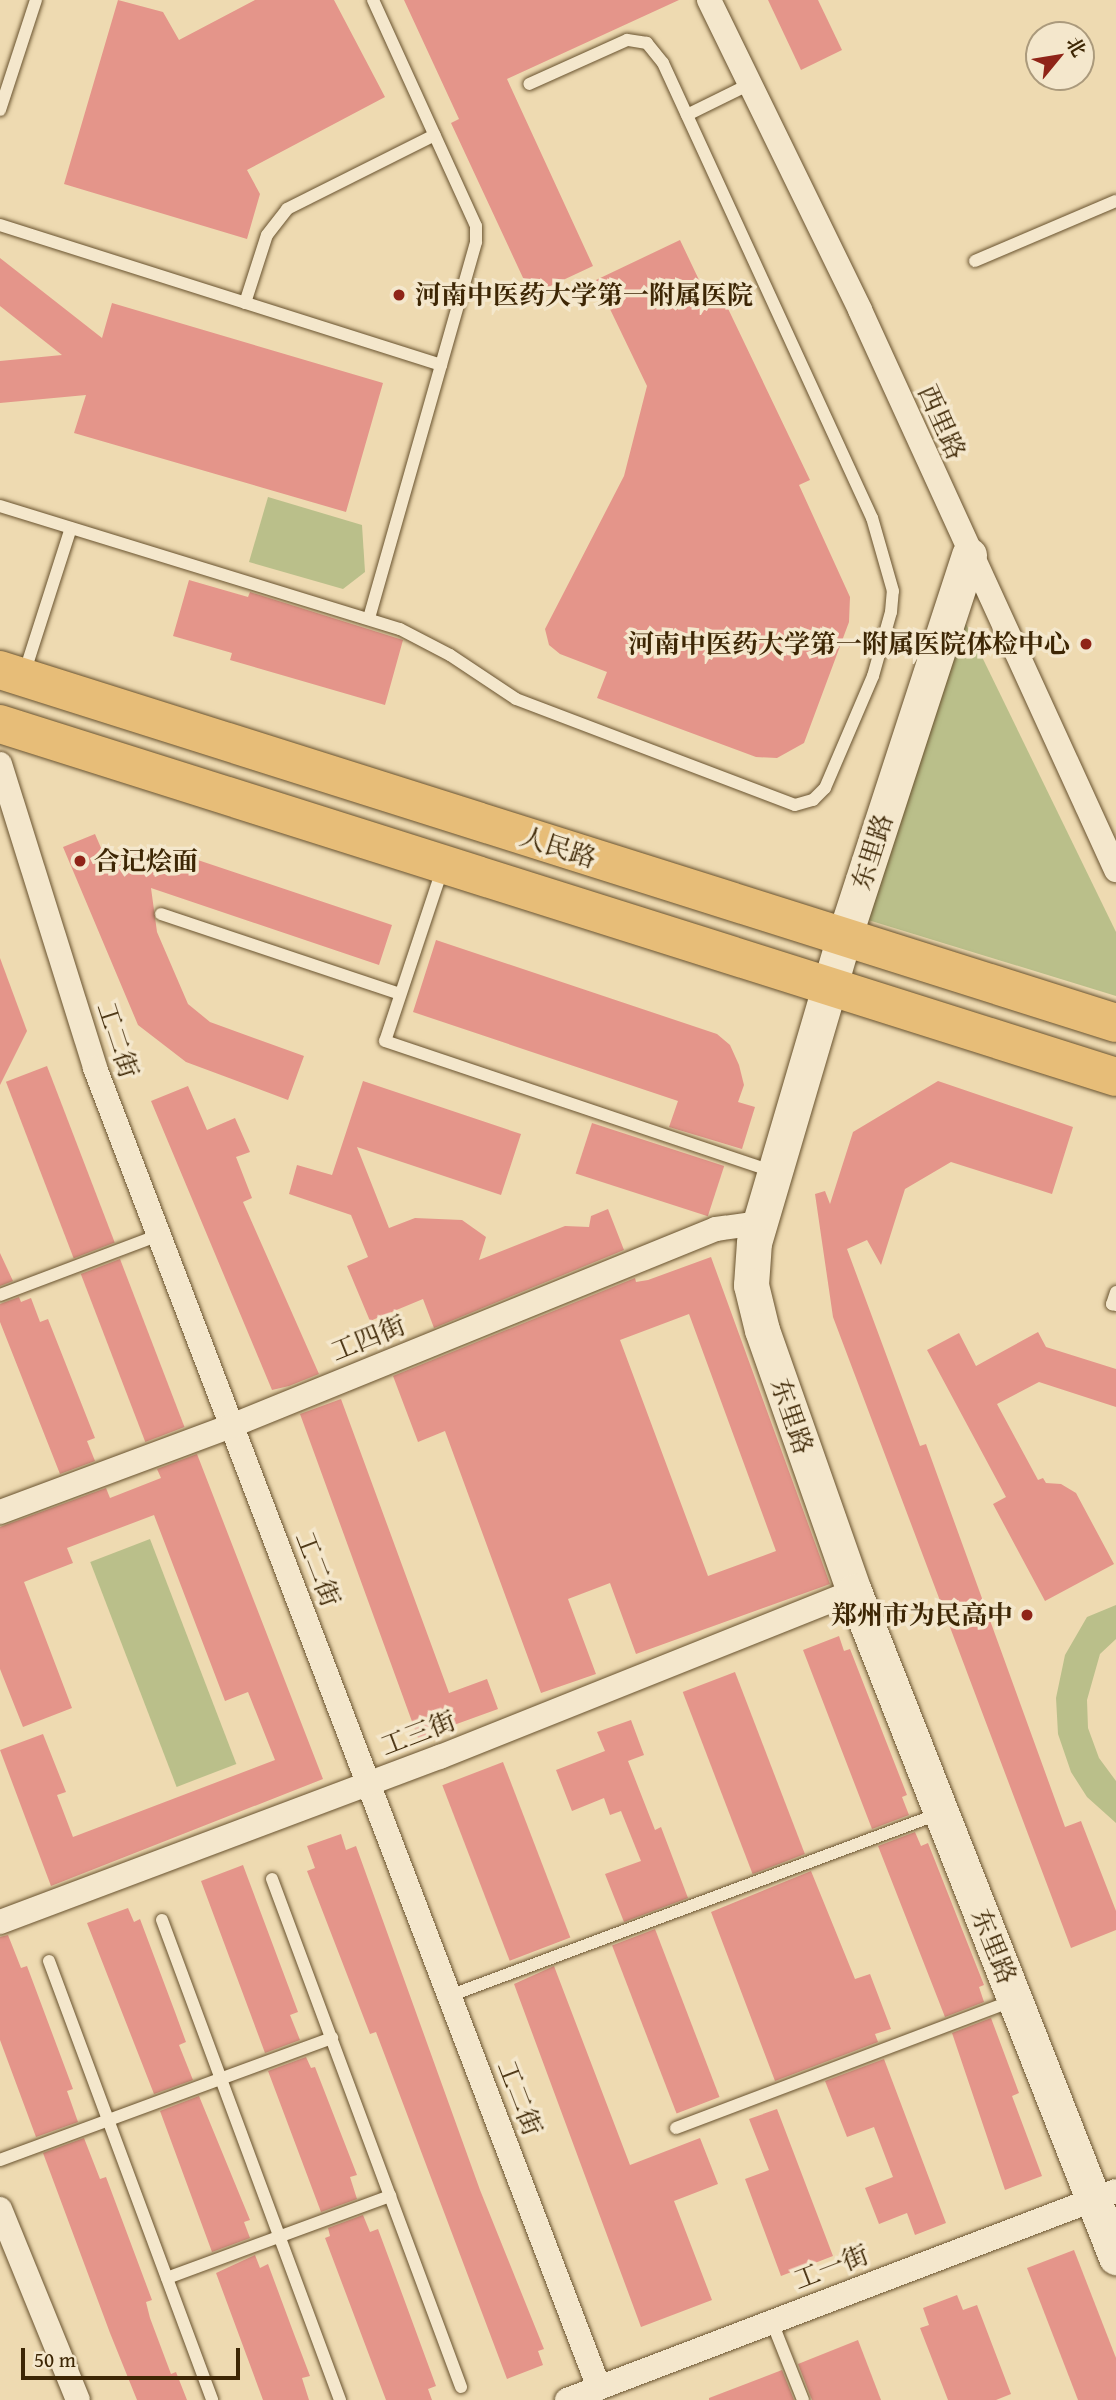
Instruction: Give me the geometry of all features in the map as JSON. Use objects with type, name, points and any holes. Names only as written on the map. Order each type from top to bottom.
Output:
[{"type":"main road","name":"人民路","points":[[12,674],[1116,1023]]},
{"type":"main road","name":"人民路","points":[[0,724],[1116,1077]]},
{"type":"street","name":"西里路","points":[[709,0],[859,310],[1116,870]]},
{"type":"street","name":"东里路","points":[[970,555],[844,937],[759,1223],[751,1285],[759,1319],[854,1591],[1015,2000],[1105,2195],[1116,2257]]},
{"type":"street","name":"工二街","points":[[0,764],[94,1068],[599,2388]]},
{"type":"street","name":"工四街","points":[[0,1512],[231,1426],[716,1229],[759,1223]]},
{"type":"street","name":"工三街","points":[[0,1922],[368,1784],[854,1591]]},
{"type":"street","name":"工一街","points":[[567,2400],[1105,2195]]},
{"type":"street","points":[[0,2209],[78,2400]]},
{"type":"lane","points":[[0,110],[36,0]]},
{"type":"lane","points":[[369,618],[476,243],[476,226],[373,0]]},
{"type":"lane","points":[[0,506],[369,618],[450,655],[516,699],[795,805],[813,800],[825,788],[873,676],[893,591],[872,518],[663,63],[648,43],[637,39],[627,40],[529,84]]},
{"type":"lane","points":[[687,115],[750,83]]},
{"type":"lane","points":[[245,303],[267,235],[287,209],[435,135]]},
{"type":"lane","points":[[975,261],[1116,201]]},
{"type":"lane","points":[[0,225],[441,365]]},
{"type":"lane","points":[[12,674],[71,528]]},
{"type":"lane","points":[[443,864],[385,1041],[774,1172]]},
{"type":"lane","points":[[161,914],[400,994]]},
{"type":"lane","points":[[0,1295],[159,1235]]},
{"type":"lane","points":[[1116,1292],[1116,1305]]},
{"type":"lane","points":[[449,1996],[941,1813]]},
{"type":"lane","points":[[272,1879],[461,2387]]},
{"type":"lane","points":[[162,1920],[341,2400]]},
{"type":"lane","points":[[49,1961],[212,2400]]},
{"type":"lane","points":[[676,2128],[1015,2000]]},
{"type":"lane","points":[[0,2160],[332,2038]]},
{"type":"lane","points":[[167,2278],[390,2196]]},
{"type":"lane","points":[[772,2322],[803,2400]]},
{"type":"green space","points":[[268,497],[362,525],[365,572],[343,589],[249,562]]},
{"type":"green space","points":[[965,622],[1116,932],[1116,996],[868,920]]},
{"type":"green space","points":[[150,1539],[236,1764],[177,1787],[90,1562]]},
{"type":"green space","points":[[1116,1605],[1116,1639],[1100,1654],[1087,1700],[1088,1728],[1099,1758],[1116,1781],[1116,1823],[1087,1797],[1071,1772],[1058,1734],[1056,1698],[1065,1655],[1087,1617]]},
{"type":"building","points":[[118,0],[163,12],[179,40],[255,0],[334,0],[385,97],[247,170],[260,194],[247,239],[64,184]]},
{"type":"building","points":[[404,0],[679,0],[507,79],[593,266],[531,295],[451,123],[459,119]]},
{"type":"building","points":[[768,0],[818,0],[842,50],[801,70]]},
{"type":"building","points":[[680,240],[700,282],[712,283],[721,294],[810,480],[799,485],[850,597],[849,622],[804,743],[777,758],[756,757],[597,698],[607,672],[560,654],[549,645],[545,629],[624,476],[647,386],[596,280]]},
{"type":"building","points":[[0,258],[102,338],[112,303],[383,383],[346,512],[74,433],[86,395],[0,403],[0,361],[62,355],[0,306]]},
{"type":"building","points":[[189,580],[248,597],[250,592],[403,640],[385,705],[230,660],[232,653],[173,636]]},
{"type":"building","points":[[95,834],[108,864],[153,845],[392,925],[379,965],[151,888],[157,932],[188,1004],[210,1022],[304,1056],[288,1100],[186,1062],[138,1025],[63,847]]},
{"type":"building","points":[[436,940],[717,1034],[730,1045],[739,1065],[744,1085],[738,1102],[755,1107],[742,1149],[669,1127],[678,1101],[413,1012]]},
{"type":"building","points":[[0,958],[27,1031],[0,1085]]},
{"type":"building","points":[[47,1066],[115,1242],[74,1258],[6,1082]]},
{"type":"building","points":[[363,1081],[521,1134],[501,1195],[357,1147],[389,1228],[415,1218],[462,1220],[486,1237],[479,1260],[565,1226],[589,1227],[591,1216],[608,1209],[624,1250],[434,1328],[423,1299],[370,1321],[347,1266],[368,1257],[351,1215],[289,1194],[297,1165],[332,1175]]},
{"type":"building","points":[[938,1081],[1073,1127],[1052,1194],[951,1162],[905,1189],[881,1265],[867,1240],[847,1249],[920,1446],[926,1444],[1065,1827],[1081,1821],[1116,1911],[1116,1930],[1071,1948],[833,1317],[815,1194],[825,1191],[830,1204],[853,1132]]},
{"type":"building","points":[[188,1086],[207,1130],[235,1118],[250,1152],[236,1157],[252,1198],[243,1202],[319,1374],[289,1386],[272,1390],[151,1101]]},
{"type":"building","points":[[592,1123],[724,1166],[708,1216],[576,1173]]},
{"type":"building","points":[[0,1253],[13,1281],[0,1286]]},
{"type":"building","points":[[711,1257],[830,1584],[636,1654],[610,1583],[568,1599],[596,1674],[541,1693],[445,1431],[418,1442],[393,1376],[635,1278],[636,1282]],"holes":[[[689,1314],[776,1551],[708,1576],[620,1340]]]},
{"type":"building","points":[[120,1259],[185,1427],[145,1442],[81,1274]]},
{"type":"building","points":[[19,1297],[21,1302],[31,1298],[40,1322],[48,1319],[95,1438],[87,1441],[95,1461],[60,1474],[0,1322],[0,1304]]},
{"type":"building","points":[[1038,1332],[1046,1347],[1116,1369],[1116,1407],[1039,1382],[997,1404],[1038,1480],[1043,1478],[1046,1483],[1061,1484],[1076,1493],[1114,1564],[1045,1601],[993,1504],[1006,1497],[927,1350],[959,1333],[976,1366]]},
{"type":"building","points":[[341,1399],[449,1693],[487,1679],[498,1709],[418,1738],[300,1414]]},
{"type":"building","points":[[197,1454],[323,1779],[51,1886],[0,1750],[43,1734],[66,1792],[57,1795],[73,1837],[275,1760],[248,1692],[225,1701],[154,1515],[67,1548],[73,1563],[24,1582],[72,1708],[23,1727],[0,1669],[0,1527],[106,1488],[110,1498],[161,1478],[157,1469]]},
{"type":"building","points":[[839,1636],[844,1651],[850,1649],[907,1795],[902,1797],[909,1815],[872,1829],[803,1650]]},
{"type":"building","points":[[735,1672],[805,1854],[753,1874],[683,1692]]},
{"type":"building","points":[[631,1720],[644,1755],[628,1761],[655,1830],[661,1827],[688,1898],[624,1922],[605,1874],[641,1861],[621,1811],[610,1815],[604,1798],[572,1811],[556,1770],[605,1751],[597,1732]]},
{"type":"building","points":[[503,1762],[570,1938],[510,1961],[442,1785]]},
{"type":"building","points":[[915,1832],[921,1846],[928,1843],[984,1985],[979,1987],[984,2002],[945,2017],[878,1846]]},
{"type":"building","points":[[341,1834],[346,1850],[356,1846],[480,2190],[544,2349],[538,2351],[543,2365],[507,2379],[376,2032],[370,2034],[307,1871],[315,1868],[307,1846]]},
{"type":"building","points":[[243,1865],[298,2012],[290,2015],[300,2040],[265,2053],[201,1881]]},
{"type":"building","points":[[811,1871],[855,1979],[870,1974],[891,2029],[875,2034],[878,2042],[775,2081],[711,1912]]},
{"type":"building","points":[[128,1908],[134,1922],[140,1919],[186,2042],[179,2045],[193,2080],[154,2094],[87,1923]]},
{"type":"building","points":[[655,1929],[720,2097],[677,2114],[612,1945]]},
{"type":"building","points":[[8,1935],[21,1968],[27,1966],[73,2089],[67,2091],[78,2122],[36,2137],[0,2040],[0,1937]]},
{"type":"building","points":[[554,1966],[630,2165],[700,2138],[718,2184],[674,2201],[712,2300],[641,2327],[514,1984]]},
{"type":"building","points":[[991,2018],[1019,2093],[1012,2096],[1042,2176],[1005,2190],[952,2033]]},
{"type":"building","points":[[306,2057],[311,2068],[315,2067],[357,2175],[350,2177],[357,2199],[321,2212],[268,2071]]},
{"type":"building","points":[[884,2059],[946,2223],[915,2235],[907,2213],[879,2224],[865,2188],[893,2177],[874,2127],[847,2137],[825,2081]]},
{"type":"building","points":[[199,2096],[250,2220],[244,2222],[250,2238],[212,2252],[160,2111]]},
{"type":"building","points":[[777,2109],[833,2256],[781,2276],[745,2179],[769,2170],[749,2119]]},
{"type":"building","points":[[84,2138],[100,2179],[106,2177],[152,2300],[146,2302],[150,2318],[171,2374],[176,2372],[187,2400],[137,2400],[110,2333],[43,2153]]},
{"type":"building","points":[[363,2215],[370,2232],[378,2229],[436,2386],[428,2389],[432,2400],[386,2400],[325,2238],[330,2236],[328,2228]]},
{"type":"building","points":[[1074,2250],[1116,2358],[1116,2400],[1078,2400],[1027,2268]]},
{"type":"building","points":[[255,2255],[260,2268],[268,2264],[310,2376],[302,2378],[309,2400],[263,2400],[216,2273]]},
{"type":"building","points":[[957,2295],[963,2310],[977,2305],[1011,2394],[996,2400],[948,2400],[920,2328],[929,2325],[923,2308]]},
{"type":"building","points":[[858,2340],[881,2400],[812,2400],[798,2364]]},
{"type":"building","points":[[782,2370],[794,2400],[709,2400],[709,2398]]},
{"type":"place","name":"河南中医药大学第一附属医院","points":[[399,295]]},
{"type":"place","name":"河南中医药大学第一附属医院体检中心","points":[[1086,644]]},
{"type":"place","name":"合记烩面","points":[[80,861]]},
{"type":"place","name":"郑州市为民高中","points":[[1027,1615]]}]
